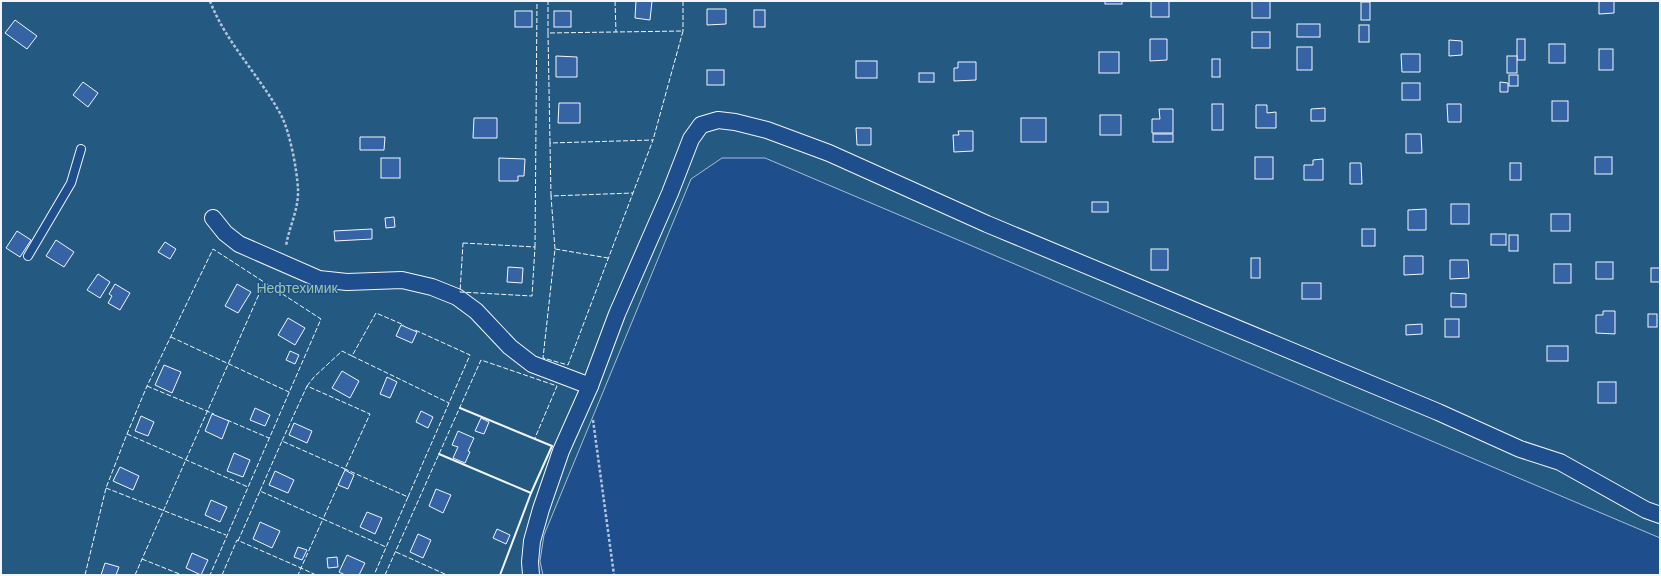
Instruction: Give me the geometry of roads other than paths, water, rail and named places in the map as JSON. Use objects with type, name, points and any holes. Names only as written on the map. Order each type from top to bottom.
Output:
[{"type":"street","points":[[531,575],[530,562],[532,541],[541,509],[561,451],[590,386],[617,314],[670,193],[691,139],[701,125],[718,120],[729,121],[767,130],[829,153],[987,224],[1438,412],[1520,449],[1560,462],[1646,510],[1660,515]]},
{"type":"street","points":[[213,218],[226,233],[239,244],[319,278],[347,282],[402,280],[432,287],[457,297],[476,311],[510,347],[532,364],[590,386]]},
{"type":"lane","points":[[28,256],[70,183],[81,149]]},
{"type":"park label","name":"Нефтехимик","points":[[297,288]]}]
